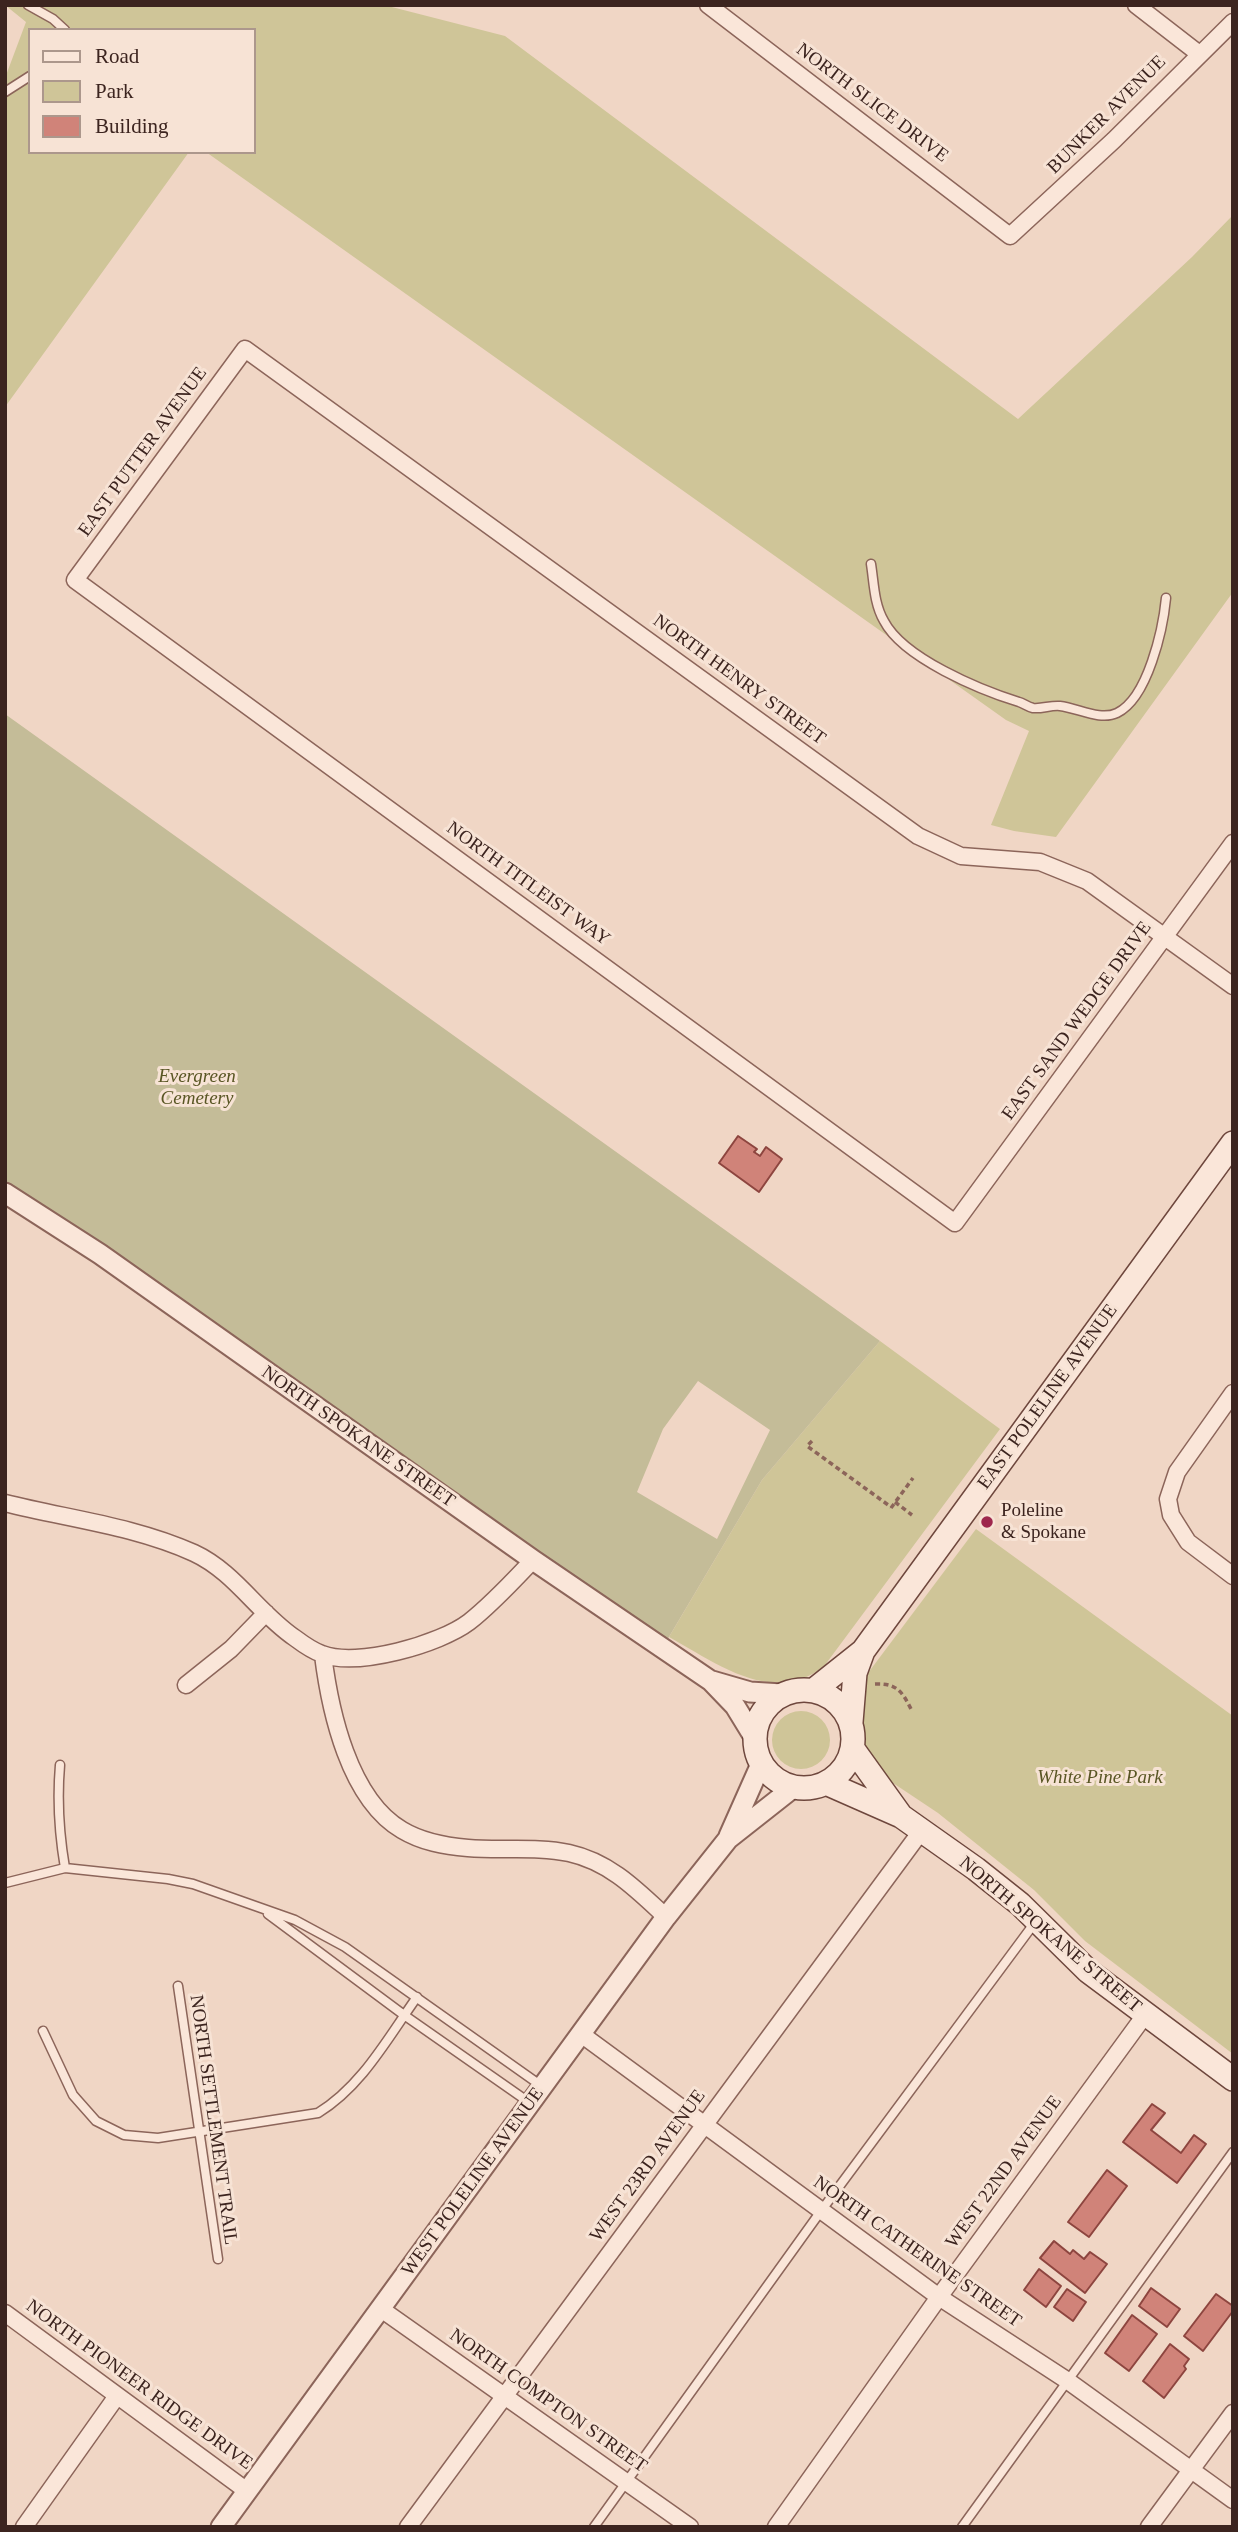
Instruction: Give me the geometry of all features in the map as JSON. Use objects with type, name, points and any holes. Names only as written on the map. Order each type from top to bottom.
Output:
[{"type":"main road","name":"EAST POLELINE AVENUE","points":[[814,1690],[863,1651],[1233,1143]]},
{"type":"main road","name":"EAST POLELINE AVENUE","points":[[851,1722],[853,1684],[863,1651]]},
{"type":"main road","points":[[797,1689],[814,1690],[830,1696],[843,1707],[851,1722],[853,1749],[843,1769],[826,1783],[810,1788],[794,1787],[781,1783],[761,1764],[754,1737],[762,1712],[771,1702],[782,1694],[797,1689]]},
{"type":"main road","name":"NORTH SPOKANE STREET","points":[[853,1749],[901,1816]]},
{"type":"main road","name":"NORTH SPOKANE STREET","points":[[826,1783],[901,1816],[976,1869],[1037,1920],[1088,1970],[1233,2079]]},
{"type":"street","name":"NORTH SLICE DRIVE","points":[[708,5],[1010,236]]},
{"type":"street","points":[[1136,5],[1198,53]]},
{"type":"street","name":"BUNKER AVENUE","points":[[1010,236],[1114,140],[1198,53],[1233,22]]},
{"type":"street","name":"EAST PUTTER AVENUE","points":[[75,580],[245,349]]},
{"type":"street","name":"NORTH HENRY STREET","points":[[245,349],[918,836],[961,856],[1040,862],[1087,881],[1233,986]]},
{"type":"street","name":"NORTH TITLEIST WAY","points":[[75,580],[955,1223]]},
{"type":"street","name":"EAST SAND WEDGE DRIVE","points":[[955,1223],[1233,843]]},
{"type":"street","name":"NORTH SPOKANE STREET","points":[[5,1193],[100,1254],[533,1560],[711,1681],[735,1706],[754,1737]]},
{"type":"street","points":[[1233,1393],[1177,1472],[1170,1490],[1169,1507],[1181,1534],[1188,1542],[1233,1576]]},
{"type":"street","points":[[5,1503],[134,1531],[194,1553],[224,1572],[294,1638],[323,1655],[352,1658],[390,1653],[442,1637],[467,1623],[533,1560]]},
{"type":"street","points":[[186,1685],[231,1649],[266,1613]]},
{"type":"street","points":[[323,1655],[339,1728],[357,1781],[391,1822],[402,1830],[437,1844],[570,1853],[595,1862],[624,1878],[666,1916]]},
{"type":"street","name":"NORTH SPOKANE STREET","points":[[711,1681],[750,1692],[782,1694]]},
{"type":"street","name":"WEST POLELINE AVENUE","points":[[728,1839],[761,1764]]},
{"type":"street","name":"WEST POLELINE AVENUE","points":[[221,2527],[666,1916],[728,1839],[794,1787]]},
{"type":"street","name":"WEST 23RD AVENUE","points":[[408,2527],[922,1830]]},
{"type":"street","name":"WEST 22ND AVENUE","points":[[776,2527],[939,2297],[1145,2015]]},
{"type":"street","name":"NORTH CATHERINE STREET","points":[[580,2034],[939,2297],[1068,2381],[1233,2500]]},
{"type":"street","name":"NORTH COMPTON STREET","points":[[381,2309],[690,2527]]},
{"type":"street","name":"NORTH PIONEER RIDGE DRIVE","points":[[5,2313],[247,2491]]},
{"type":"street","points":[[24,2527],[117,2396]]},
{"type":"street","points":[[1149,2527],[1233,2413]]},
{"type":"lane","points":[[28,5],[63,28]]},
{"type":"lane","points":[[5,92],[28,77]]},
{"type":"lane","points":[[871,564],[877,604],[890,632],[924,658],[964,682],[1033,708],[1063,706],[1108,715],[1125,708],[1132,701],[1149,669],[1162,628],[1166,598]]},
{"type":"lane","points":[[60,1765],[60,1835],[65,1868]]},
{"type":"lane","points":[[5,1883],[65,1868],[168,1879],[193,1884],[295,1920],[322,1933],[542,2087]]},
{"type":"lane","points":[[262,1910],[404,2015],[530,2103]]},
{"type":"lane","points":[[594,2527],[821,2211],[1037,1920]]},
{"type":"lane","name":"NORTH SETTLEMENT TRAIL","points":[[178,1986],[218,2259]]},
{"type":"lane","points":[[43,2031],[73,2095],[96,2121],[124,2135],[158,2138],[318,2113],[338,2101],[354,2085],[416,1997]]},
{"type":"lane","points":[[962,2527],[1233,2152]]},
{"type":"path","points":[[811,1441],[807,1446],[890,1508],[913,1478]]},
{"type":"path","points":[[895,1502],[912,1515]]},
{"type":"path","points":[[871,1684],[889,1683],[897,1687],[904,1694],[911,1709]]},
{"type":"green space","points":[[5,5],[384,5],[505,36],[1018,419],[1192,257],[1233,215],[1233,592],[1056,837],[991,825],[1029,731],[1006,720],[209,154],[256,154],[256,28],[28,28],[28,154],[188,154],[5,407],[5,78],[26,22]]},
{"type":"green space","name":"Evergreen Cemetery","points":[[5,714],[880,1341],[762,1480],[663,1647],[5,1194]],"holes":[[[698,1381],[770,1430],[717,1539],[637,1492],[663,1429]]]},
{"type":"green space","points":[[880,1341],[1000,1429],[825,1665],[806,1677],[786,1682],[766,1682],[746,1677],[726,1669],[669,1637],[762,1480]]},
{"type":"green space","name":"White Pine Park","points":[[976,1529],[1233,1716],[1233,2054],[1085,1941],[1034,1890],[938,1813],[893,1783],[872,1764],[861,1742],[858,1728],[861,1688],[868,1673]]},
{"type":"green space","points":[[801,1711],[812,1713],[825,1724],[830,1740],[828,1751],[817,1764],[801,1769],[790,1767],[777,1756],[772,1740],[774,1729],[785,1716]]},
{"type":"building","points":[[738,1136],[757,1149],[754,1152],[760,1156],[766,1147],[782,1159],[759,1192],[719,1163]]},
{"type":"building","points":[[1152,2104],[1165,2113],[1151,2130],[1181,2153],[1194,2135],[1206,2144],[1177,2183],[1123,2142]]},
{"type":"building","points":[[1107,2170],[1127,2186],[1089,2237],[1068,2222]]},
{"type":"building","points":[[1054,2241],[1070,2254],[1073,2250],[1084,2259],[1090,2252],[1107,2264],[1085,2293],[1040,2258]]},
{"type":"building","points":[[1039,2269],[1061,2286],[1046,2307],[1024,2290]]},
{"type":"building","points":[[1151,2288],[1180,2309],[1167,2327],[1139,2306]]},
{"type":"building","points":[[1067,2289],[1086,2302],[1073,2321],[1054,2307]]},
{"type":"building","points":[[1216,2294],[1233,2306],[1233,2311],[1203,2351],[1184,2336]]},
{"type":"building","points":[[1132,2315],[1157,2334],[1129,2371],[1105,2353]]},
{"type":"building","points":[[1170,2344],[1189,2359],[1184,2366],[1186,2369],[1164,2398],[1143,2381]]},
{"type":"place","name":"Poleline & Spokane","points":[[987,1522]]}]
